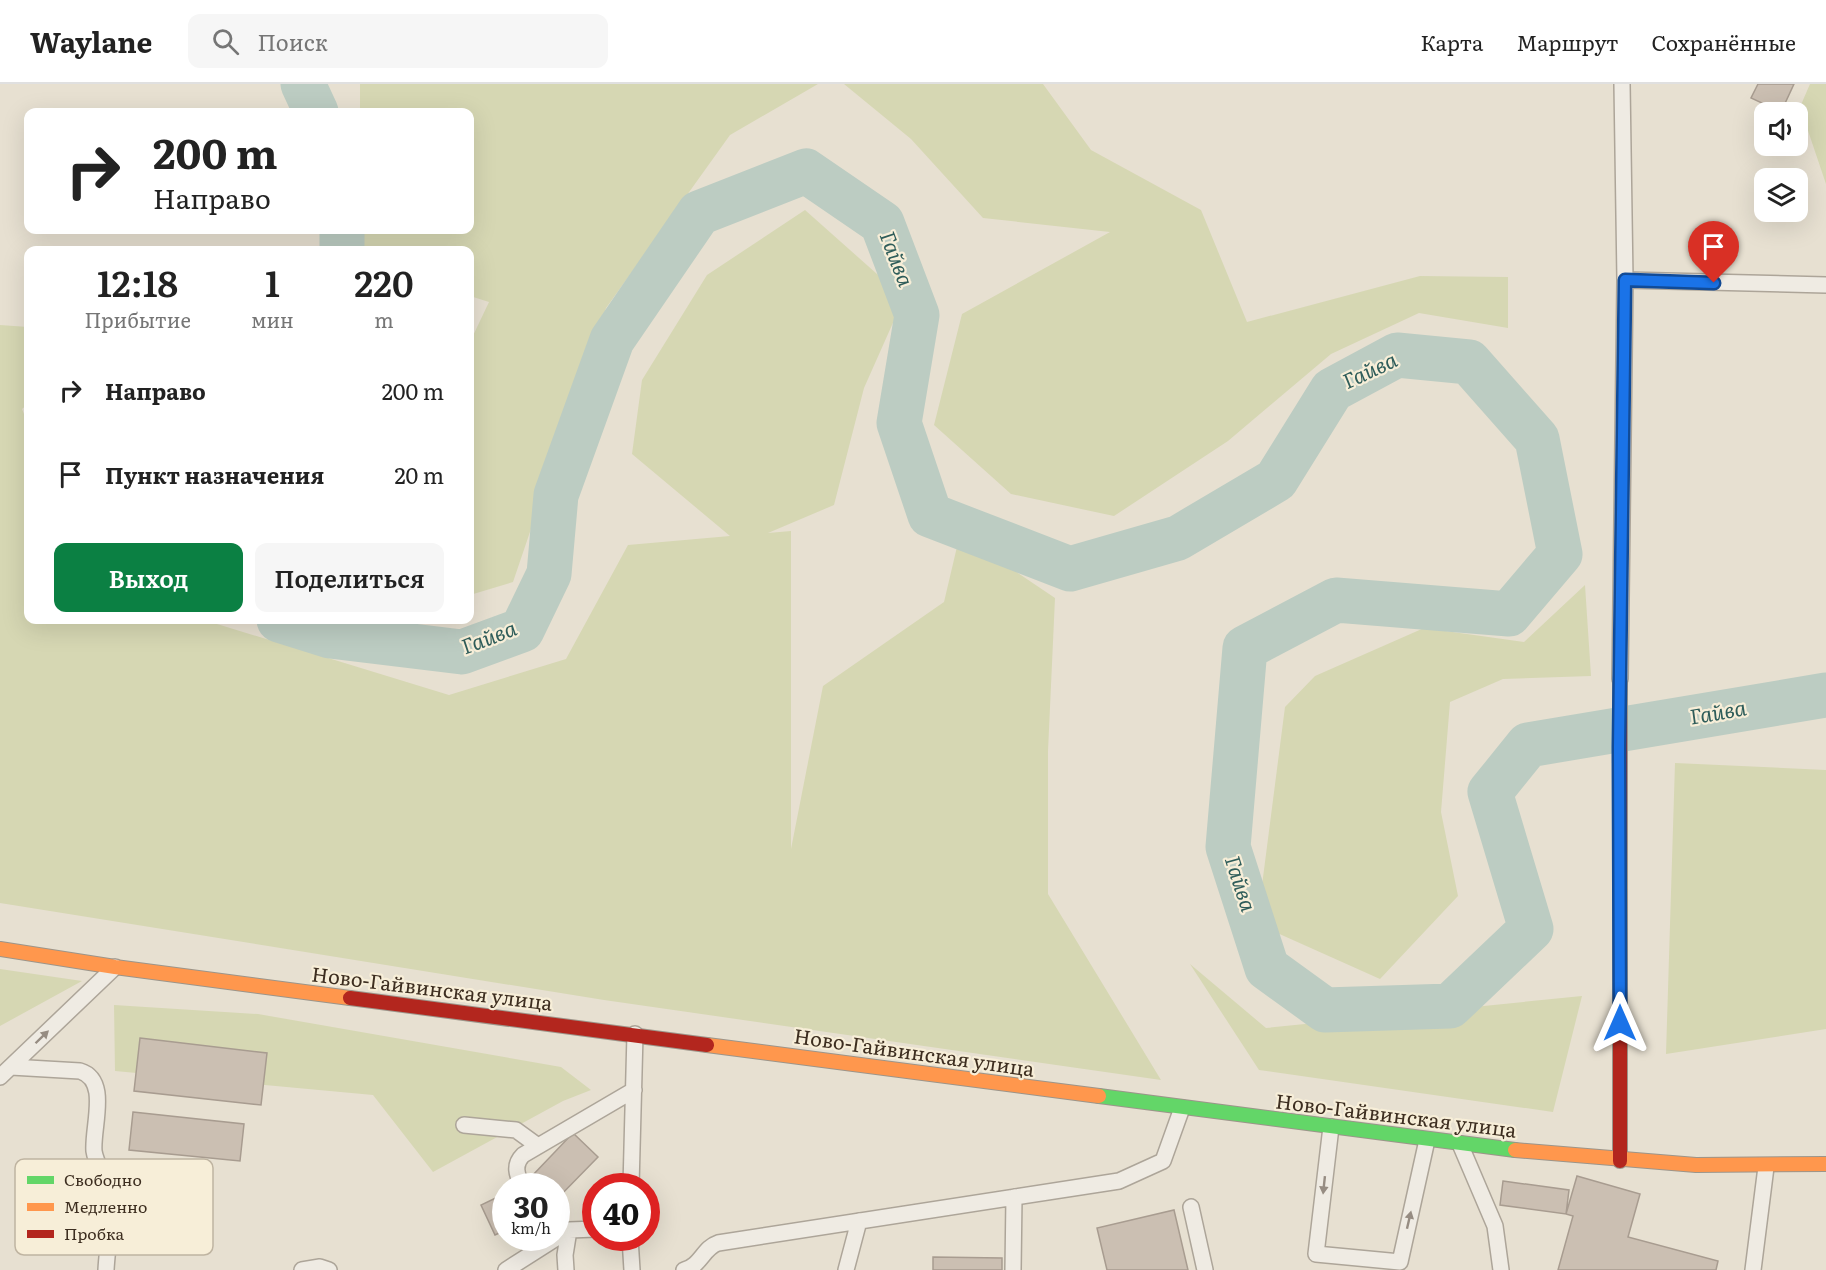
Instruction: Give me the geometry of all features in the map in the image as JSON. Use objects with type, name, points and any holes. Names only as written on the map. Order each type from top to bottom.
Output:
[{"type":"main road","points":[[1620,679],[1620,1161]]},
{"type":"main road","name":"Ново-Гайвинская улица","points":[[0,949],[115,968],[635,1034],[1460,1144],[1620,1161],[1766,1167],[1826,1164]]},
{"type":"lane","points":[[1620,679],[1625,280],[1622,84]]},
{"type":"lane","points":[[1625,280],[1826,285]]},
{"type":"lane","points":[[5,1072],[115,968]]},
{"type":"lane","points":[[631,1173],[635,1034]]},
{"type":"lane","points":[[5,1072],[80,1071],[89,1074],[95,1081],[97,1092],[94,1152],[97,1159]]},
{"type":"lane","points":[[518,1173],[516,1167],[518,1160],[634,1090]]},
{"type":"lane","points":[[684,1270],[697,1265],[711,1245],[718,1243],[1119,1181],[1162,1161],[1182,1108]]},
{"type":"lane","points":[[464,1125],[516,1130],[538,1146]]},
{"type":"lane","points":[[1331,1127],[1316,1254],[1400,1262],[1427,1140]]},
{"type":"lane","points":[[1460,1144],[1495,1226],[1501,1270]]},
{"type":"lane","points":[[1753,1270],[1766,1167]]},
{"type":"lane","points":[[1013,1270],[1014,1197]]},
{"type":"lane","points":[[1191,1207],[1205,1270]]},
{"type":"lane","points":[[846,1270],[859,1221]]},
{"type":"lane","points":[[506,1270],[532,1251]]},
{"type":"lane","points":[[566,1251],[566,1270]]},
{"type":"lane","points":[[631,1251],[632,1270]]},
{"type":"lane","points":[[106,1270],[107,1255]]},
{"type":"lane","points":[[302,1270],[320,1267],[329,1270]]},
{"type":"green space","points":[[360,84],[818,84],[730,135],[606,308],[513,582],[474,594],[474,334],[489,302],[474,297],[474,246],[363,246],[363,234],[474,234],[474,108],[360,108]]},
{"type":"green space","points":[[844,84],[1043,84],[1091,150],[1201,210],[1247,322],[1420,276],[1508,277],[1508,328],[1419,313],[1331,354],[1228,441],[1114,516],[1011,494],[934,425],[962,314],[1110,232],[983,218],[911,139]]},
{"type":"green space","points":[[1810,84],[1826,84],[1826,184],[1808,131],[1808,102],[1802,102]]},
{"type":"green space","points":[[805,210],[904,298],[864,388],[834,505],[768,533],[791,531],[791,849],[823,686],[944,602],[960,534],[1055,598],[1048,751],[1048,894],[1161,1080],[604,1000],[0,903],[0,325],[24,327],[24,407],[22,409],[24,414],[24,624],[217,624],[449,695],[566,659],[628,545],[730,536],[632,454],[642,380],[707,275]]},
{"type":"green space","points":[[1585,585],[1591,676],[1503,679],[1450,702],[1441,812],[1458,896],[1380,979],[1257,924],[1285,707],[1315,676],[1424,628],[1524,642]]},
{"type":"green space","points":[[1675,763],[1826,770],[1826,1029],[1666,1054]]},
{"type":"green space","points":[[1190,964],[1266,1028],[1582,996],[1553,1112],[1259,1070]]},
{"type":"green space","points":[[0,969],[82,981],[0,1026]]},
{"type":"green space","points":[[114,1005],[258,1014],[561,1067],[591,1090],[563,1101],[433,1172],[373,1095],[115,1071]]},
{"type":"building","points":[[1758,84],[1794,84],[1786,102],[1760,102],[1751,98]]},
{"type":"building","points":[[140,1038],[267,1053],[261,1105],[134,1091]]},
{"type":"building","points":[[133,1112],[244,1124],[240,1161],[129,1150]]},
{"type":"building","points":[[573,1133],[598,1157],[570,1186],[570,1173],[535,1173]]},
{"type":"building","points":[[1577,1176],[1640,1194],[1628,1237],[1718,1261],[1716,1270],[1558,1270],[1573,1216],[1566,1214]]},
{"type":"building","points":[[1503,1181],[1569,1190],[1566,1214],[1500,1205]]},
{"type":"building","points":[[492,1200],[492,1229],[481,1205]]},
{"type":"building","points":[[1174,1210],[1188,1270],[1107,1270],[1097,1228]]},
{"type":"building","points":[[933,1257],[1002,1258],[1002,1270],[933,1270]]},
{"type":"waterway","name":"Гайва","points":[[303,84],[314,108]]},
{"type":"waterway","name":"Гайва","points":[[292,624],[330,636],[462,652],[522,630],[549,574],[556,495],[612,340],[699,213],[806,171],[882,223],[917,315],[899,423],[930,515],[1070,569],[1178,538],[1276,480],[1332,390],[1397,355],[1469,362],[1537,439],[1560,554],[1509,614],[1336,600],[1245,648],[1228,847],[1267,968],[1325,1010],[1450,1006],[1531,929],[1490,792],[1528,745],[1826,695]]},
{"type":"waterway","name":"Гайва","points":[[342,234],[342,246]]},
{"type":"traffic: fast","points":[[1099,1096],[1515,1150]]},
{"type":"traffic: slow","points":[[0,949],[115,967],[350,998]]},
{"type":"traffic: slow","points":[[707,1045],[1099,1096]]},
{"type":"traffic: slow","points":[[1515,1150],[1696,1165],[1826,1164]]},
{"type":"traffic: jam","points":[[1620,679],[1620,1161]]},
{"type":"traffic: jam","points":[[350,998],[707,1045]]},
{"type":"route","points":[[1620,1023],[1619,747],[1625,280],[1714,283]]}]
